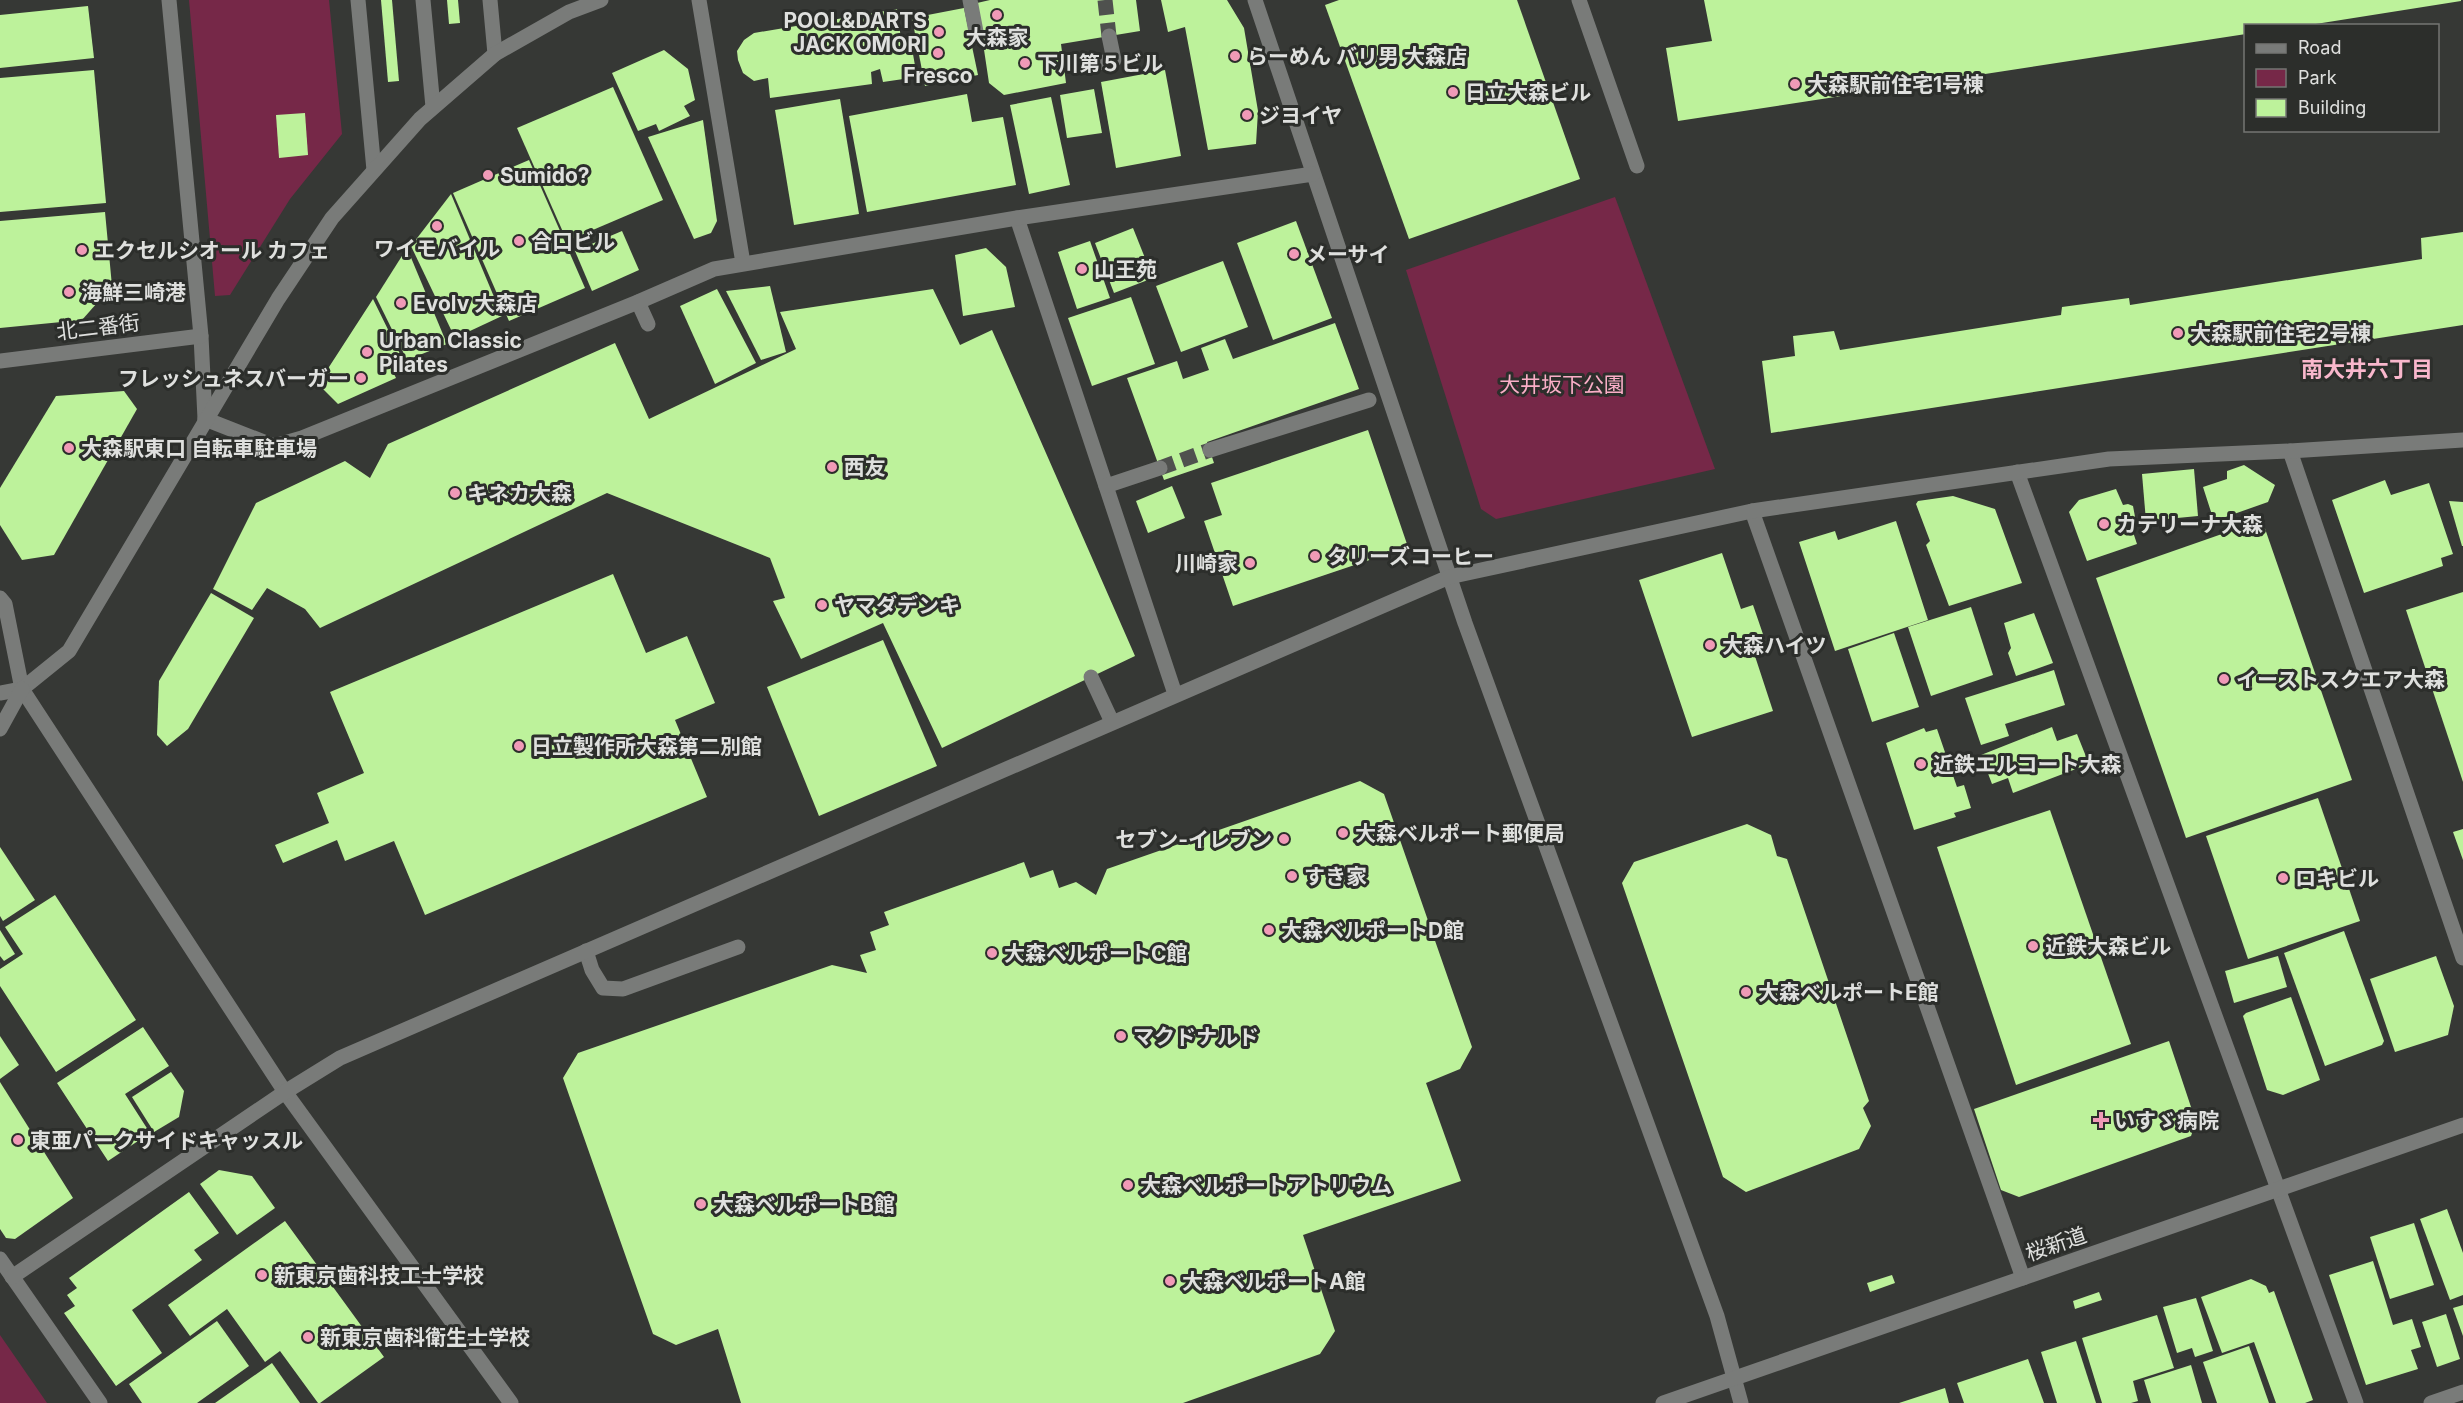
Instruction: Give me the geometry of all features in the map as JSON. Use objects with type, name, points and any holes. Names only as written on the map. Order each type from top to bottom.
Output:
[{"type":"street","points":[[170,0],[201,336],[205,420]]},
{"type":"street","points":[[357,0],[374,170]]},
{"type":"street","points":[[423,0],[434,107]]},
{"type":"street","points":[[490,0],[495,54]]},
{"type":"street","points":[[0,729],[22,689],[69,651],[205,420],[332,218],[434,107],[495,54],[569,6],[601,0]]},
{"type":"street","points":[[699,0],[743,263]]},
{"type":"street","points":[[970,0],[977,37]]},
{"type":"street","points":[[1255,0],[1449,577],[1717,1316],[1741,1403]]},
{"type":"street","points":[[1579,0],[1637,166]]},
{"type":"street","points":[[1083,66],[1114,60],[1109,36]]},
{"type":"street","points":[[205,420],[274,446],[302,438],[714,269],[743,263],[780,260],[1017,218],[1313,174]]},
{"type":"street","points":[[1017,218],[1175,694]]},
{"type":"street","points":[[638,302],[648,324]]},
{"type":"street","name":"北二番街","points":[[0,361],[201,336]]},
{"type":"street","points":[[1210,450],[1369,400]]},
{"type":"street","points":[[12,1277],[285,1092],[340,1058],[1449,577],[1752,511],[2109,459],[2463,440]]},
{"type":"street","points":[[2290,451],[2463,958]]},
{"type":"street","points":[[1106,486],[1160,468]]},
{"type":"street","points":[[2017,472],[2356,1403]]},
{"type":"street","points":[[1752,511],[2023,1278]]},
{"type":"street","points":[[0,598],[4,604],[22,689],[285,1092],[511,1403]]},
{"type":"street","points":[[1090,677],[1112,722]]},
{"type":"street","points":[[0,693],[22,689]]},
{"type":"street","points":[[585,951],[592,970],[603,988],[623,989],[738,947]]},
{"type":"street","name":"桜新道","points":[[1663,1403],[2463,1125]]},
{"type":"street","points":[[0,1259],[100,1403]]},
{"type":"street","points":[[2431,1403],[2463,1392]]},
{"type":"green space","points":[[189,0],[329,0],[342,134],[290,199],[230,295],[215,296]]},
{"type":"green space","name":"大井坂下公園","points":[[1615,197],[1715,469],[1496,519],[1481,509],[1406,270]]},
{"type":"green space","points":[[0,1335],[47,1403],[0,1403]]},
{"type":"building","points":[[381,0],[392,0],[399,81],[388,82]]},
{"type":"building","points":[[447,0],[458,0],[460,23],[449,24]]},
{"type":"building","name":"下川第５ビル","points":[[990,0],[1136,0],[1140,31],[1061,44],[1066,83],[1004,95],[989,83],[977,3]]},
{"type":"building","points":[[1161,0],[1227,0],[1244,28],[1258,111],[1256,144],[1208,150],[1185,27],[1168,32]]},
{"type":"building","name":"日立大森ビル","points":[[1339,0],[1517,0],[1580,179],[1409,239],[1325,5]]},
{"type":"building","name":"大森駅前住宅1号棟","points":[[1704,0],[2461,0],[2316,24],[2244,24],[2244,34],[1678,121],[1666,48],[1712,41]]},
{"type":"building","points":[[88,6],[94,58],[0,68],[0,15]]},
{"type":"building","points":[[964,8],[978,75],[925,86],[912,18]]},
{"type":"building","points":[[897,9],[901,39],[910,37],[917,77],[883,82],[880,69],[871,72],[872,84],[770,98],[768,78],[754,81],[743,73],[738,60],[737,51],[744,40],[754,33]]},
{"type":"building","points":[[664,50],[688,69],[695,100],[684,106],[690,116],[659,131],[656,124],[638,131],[612,73]]},
{"type":"building","points":[[94,70],[106,203],[0,212],[0,78]]},
{"type":"building","points":[[1165,70],[1181,156],[1116,168],[1101,82]]},
{"type":"building","points":[[613,87],[663,200],[567,241],[517,128]]},
{"type":"building","points":[[1094,89],[1102,133],[1067,138],[1060,95]]},
{"type":"building","points":[[967,94],[972,122],[1003,117],[1016,185],[867,212],[849,116]]},
{"type":"building","points":[[1051,97],[1070,185],[1029,194],[1010,105]]},
{"type":"building","points":[[840,99],[859,214],[794,225],[775,110]]},
{"type":"building","points":[[305,113],[308,155],[279,158],[276,115]]},
{"type":"building","points":[[703,120],[717,221],[711,233],[694,239],[648,137]]},
{"type":"building","name":"合口ビル","points":[[529,160],[585,288],[509,321],[453,193]]},
{"type":"building","points":[[451,194],[502,316],[455,338],[411,246]]},
{"type":"building","points":[[105,212],[112,286],[82,320],[0,328],[0,221]]},
{"type":"building","points":[[1296,221],[1332,318],[1273,340],[1237,243]]},
{"type":"building","points":[[1133,228],[1153,278],[1114,293],[1095,243]]},
{"type":"building","points":[[622,231],[639,270],[592,291],[575,251]]},
{"type":"building","name":"大森駅前住宅2号棟","points":[[2463,232],[2463,325],[1771,433],[1762,361],[1795,356],[1793,336],[1834,331],[1840,350],[2061,315],[2062,307],[2129,298],[2130,305],[2422,259],[2421,238]]},
{"type":"building","points":[[1090,241],[1110,298],[1077,309],[1058,252]]},
{"type":"building","points":[[407,248],[447,344],[407,360],[376,297]]},
{"type":"building","points":[[986,248],[1006,267],[1015,307],[963,316],[955,255]]},
{"type":"building","points":[[1223,261],[1248,327],[1181,352],[1156,286]]},
{"type":"building","points":[[770,286],[786,352],[761,360],[726,291]]},
{"type":"building","points":[[717,289],[756,363],[715,384],[680,306]]},
{"type":"building","points":[[933,289],[960,345],[992,330],[1135,656],[942,748],[883,623],[801,659],[773,601],[785,598],[770,558],[607,493],[320,628],[305,609],[267,588],[252,610],[213,589],[256,503],[345,461],[370,478],[388,444],[615,343],[649,419],[796,349],[780,312]]},
{"type":"building","points":[[1131,297],[1155,364],[1092,386],[1068,318]]},
{"type":"building","points":[[373,299],[400,354],[387,360],[396,378],[338,404],[318,384]]},
{"type":"building","points":[[1335,323],[1359,389],[1207,442],[1214,463],[1164,480],[1127,378],[1177,361],[1183,379],[1209,370],[1201,348],[1225,339],[1233,359]]},
{"type":"building","name":"大森駅東口 自転車駐車場","points":[[124,391],[137,409],[54,555],[22,560],[0,525],[0,488],[56,396]]},
{"type":"building","points":[[1368,430],[1408,547],[1233,606],[1204,521],[1222,515],[1211,483]]},
{"type":"building","points":[[2244,465],[2275,485],[2268,502],[2217,520],[2213,518],[2203,487],[2227,479],[2227,471]]},
{"type":"building","points":[[2194,469],[2198,516],[2146,521],[2142,474]]},
{"type":"building","points":[[2385,480],[2391,495],[2429,483],[2453,554],[2441,558],[2443,566],[2364,593],[2332,500]]},
{"type":"building","points":[[1172,486],[1185,518],[1148,533],[1136,501]]},
{"type":"building","name":"カテリーナ大森","points":[[2116,489],[2123,505],[2133,506],[2136,522],[2131,526],[2137,544],[2087,561],[2069,512],[2079,500]]},
{"type":"building","points":[[1953,496],[1995,509],[2022,583],[1949,606],[1926,545],[1930,541],[1916,504],[1918,501]]},
{"type":"building","points":[[2449,501],[2463,502],[2463,546],[2462,546]]},
{"type":"building","name":"イーストスクエア大森","points":[[2262,520],[2352,780],[2186,838],[2096,578]]},
{"type":"building","points":[[1896,521],[1928,620],[1835,651],[1799,542],[1835,531],[1838,540]]},
{"type":"building","name":"大森ハイツ","points":[[1722,553],[1741,609],[1753,605],[1766,643],[1752,647],[1773,711],[1692,737],[1639,580]]},
{"type":"building","name":"日立製作所大森第二別館","points":[[613,574],[646,653],[687,636],[715,703],[675,720],[707,797],[425,915],[394,841],[345,861],[337,840],[283,863],[275,845],[329,823],[317,793],[364,773],[330,692]]},
{"type":"building","points":[[2463,592],[2463,782],[2406,610]]},
{"type":"building","points":[[211,593],[254,618],[188,729],[167,746],[157,735],[159,681]]},
{"type":"building","points":[[1971,607],[1993,675],[1931,696],[1908,627]]},
{"type":"building","points":[[2034,613],[2053,663],[2016,676],[2008,653],[2011,648],[2004,623]]},
{"type":"building","points":[[1894,633],[1919,707],[1872,722],[1848,649]]},
{"type":"building","points":[[883,640],[937,766],[819,816],[767,687]]},
{"type":"building","points":[[2054,670],[2065,705],[2005,724],[2009,736],[1981,745],[1965,698]]},
{"type":"building","points":[[2052,727],[2057,741],[2077,734],[2089,764],[2013,793],[2008,778],[1992,784],[1981,755]]},
{"type":"building","name":"近鉄エルコート大森","points":[[1924,728],[1926,732],[1937,729],[1957,787],[1964,785],[1971,808],[1954,813],[1956,817],[1914,830],[1886,743]]},
{"type":"building","points":[[1360,781],[1384,794],[1472,1047],[1460,1069],[1426,1083],[1461,1181],[1303,1235],[1335,1331],[1320,1354],[1183,1403],[741,1403],[718,1329],[676,1345],[653,1334],[563,1078],[578,1053],[832,965],[867,973],[860,955],[876,950],[870,932],[889,925],[884,912],[1024,862],[1030,878],[1053,870],[1059,888],[1076,882],[1096,895],[1107,869]]},
{"type":"building","name":"ロキビル","points":[[2318,798],[2360,921],[2248,959],[2206,836]]},
{"type":"building","name":"近鉄大森ビル","points":[[2050,810],[2131,1044],[2016,1085],[1937,847]]},
{"type":"building","name":"大森ベルポートE館","points":[[1747,824],[1771,835],[1777,856],[1787,859],[1869,1101],[1863,1108],[1871,1126],[1859,1149],[1746,1192],[1723,1177],[1622,883],[1634,862]]},
{"type":"building","points":[[2463,829],[2463,860],[2453,832]]},
{"type":"building","points":[[0,847],[35,900],[3,921],[0,916]]},
{"type":"building","points":[[55,895],[136,1020],[56,1072],[0,986],[0,969],[23,954],[5,927]]},
{"type":"building","points":[[0,930],[15,954],[4,961],[0,956]]},
{"type":"building","points":[[2344,931],[2384,1041],[2382,1045],[2325,1066],[2284,953]]},
{"type":"building","points":[[2278,956],[2287,987],[2234,1003],[2225,971]]},
{"type":"building","points":[[2436,956],[2454,1006],[2448,1035],[2395,1052],[2370,979]]},
{"type":"building","points":[[2291,997],[2320,1080],[2283,1095],[2267,1090],[2243,1016]]},
{"type":"building","points":[[143,1027],[169,1066],[125,1094],[150,1133],[108,1161],[57,1083]]},
{"type":"building","name":"東亜パークサイドキャッスル","points":[[0,1036],[19,1065],[0,1079]]},
{"type":"building","points":[[2169,1041],[2196,1122],[2191,1136],[2019,1197],[2001,1190],[1974,1109]]},
{"type":"building","points":[[171,1072],[184,1091],[179,1117],[154,1132],[132,1097]]},
{"type":"building","name":"東亜パークサイドキャッスル","points":[[0,1082],[73,1198],[15,1239],[6,1238],[0,1229]]},
{"type":"building","points":[[219,1170],[252,1176],[275,1208],[237,1235],[200,1184]]},
{"type":"building","points":[[189,1192],[219,1233],[194,1250],[202,1260],[132,1310],[162,1353],[116,1386],[64,1313],[75,1306],[67,1295],[77,1288],[69,1278]]},
{"type":"building","points":[[2447,1209],[2463,1253],[2463,1295],[2450,1300],[2420,1219]]},
{"type":"building","points":[[285,1221],[384,1357],[320,1403],[280,1351],[265,1362],[227,1309],[190,1336],[168,1305]]},
{"type":"building","points":[[2414,1223],[2434,1285],[2390,1299],[2370,1237]]},
{"type":"building","points":[[2373,1261],[2393,1325],[2412,1319],[2421,1347],[2411,1350],[2418,1369],[2366,1385],[2329,1275]]},
{"type":"building","points":[[1892,1275],[1895,1283],[1870,1292],[1867,1283]]},
{"type":"building","points":[[2251,1279],[2266,1286],[2269,1293],[2274,1291],[2313,1400],[2305,1403],[2276,1403],[2254,1342],[2222,1353],[2201,1297]]},
{"type":"building","points":[[2099,1292],[2102,1300],[2075,1309],[2073,1301]]},
{"type":"building","points":[[2196,1298],[2213,1351],[2195,1357],[2192,1348],[2177,1353],[2163,1307]]},
{"type":"building","points":[[2463,1305],[2463,1336],[2453,1308]]},
{"type":"building","points":[[2446,1314],[2460,1359],[2437,1367],[2422,1322]]},
{"type":"building","points":[[2157,1315],[2174,1368],[2133,1381],[2138,1401],[2102,1403],[2082,1338]]},
{"type":"building","points":[[217,1321],[249,1366],[197,1403],[142,1403],[129,1384]]},
{"type":"building","points":[[2076,1341],[2096,1403],[2057,1403],[2041,1352]]},
{"type":"building","points":[[2249,1346],[2269,1403],[2217,1403],[2203,1362]]},
{"type":"building","points":[[2028,1359],[2044,1403],[1964,1403],[1957,1383]]},
{"type":"building","points":[[272,1363],[300,1403],[215,1403]]},
{"type":"building","points":[[2191,1365],[2202,1403],[2151,1403],[2144,1380]]},
{"type":"building","points":[[1945,1388],[1949,1403],[1899,1403]]},
{"type":"tunnel","points":[[1105,0],[1109,36]]},
{"type":"tunnel","points":[[1160,468],[1210,450]]},
{"type":"place","name":"大森家","points":[[997,15]]},
{"type":"place","name":"POOL&DARTS JACK OMORI","points":[[939,32]]},
{"type":"place","name":"Fresco","points":[[938,53]]},
{"type":"place","name":"らーめん バリ男 大森店","points":[[1235,56]]},
{"type":"place","name":"下川第５ビル","points":[[1025,63]]},
{"type":"place","name":"大森駅前住宅1号棟","points":[[1795,84]]},
{"type":"place","name":"日立大森ビル","points":[[1453,92]]},
{"type":"place","name":"ジヨイヤ","points":[[1247,115]]},
{"type":"place","name":"Sumido?","points":[[488,175]]},
{"type":"place","name":"ワイモバイル","points":[[437,226]]},
{"type":"place","name":"合口ビル","points":[[519,241]]},
{"type":"place","name":"エクセルシオール カフェ","points":[[82,250]]},
{"type":"place","name":"メーサイ","points":[[1294,254]]},
{"type":"place","name":"山王苑","points":[[1082,269]]},
{"type":"place","name":"海鮮三崎港","points":[[69,292]]},
{"type":"place","name":"Evolv 大森店","points":[[401,303]]},
{"type":"place","name":"大森駅前住宅2号棟","points":[[2178,333]]},
{"type":"place","name":"Urban Classic Pilates","points":[[367,352]]},
{"type":"place","name":"フレッシュネスバーガー","points":[[361,378]]},
{"type":"place","name":"大森駅東口 自転車駐車場","points":[[69,448]]},
{"type":"place","name":"西友","points":[[832,467]]},
{"type":"place","name":"キネカ大森","points":[[455,493]]},
{"type":"place","name":"カテリーナ大森","points":[[2104,524]]},
{"type":"place","name":"タリーズコーヒー","points":[[1315,556]]},
{"type":"place","name":"川崎家","points":[[1250,563]]},
{"type":"place","name":"ヤマダデンキ","points":[[822,605]]},
{"type":"place","name":"大森ハイツ","points":[[1710,645]]},
{"type":"place","name":"イーストスクエア大森","points":[[2224,679]]},
{"type":"place","name":"日立製作所大森第二別館","points":[[519,746]]},
{"type":"place","name":"近鉄エルコート大森","points":[[1921,764]]},
{"type":"place","name":"大森ベルポート郵便局","points":[[1343,833]]},
{"type":"place","name":"セブン-イレブン","points":[[1284,839]]},
{"type":"place","name":"すき家","points":[[1292,876]]},
{"type":"place","name":"ロキビル","points":[[2283,878]]},
{"type":"place","name":"大森ベルポートD館","points":[[1269,930]]},
{"type":"place","name":"近鉄大森ビル","points":[[2033,946]]},
{"type":"place","name":"大森ベルポートC館","points":[[992,953]]},
{"type":"place","name":"大森ベルポートE館","points":[[1746,992]]},
{"type":"place","name":"マクドナルド","points":[[1121,1036]]},
{"type":"place","name":"いすゞ病院","points":[[2101,1120]]},
{"type":"place","name":"東亜パークサイドキャッスル","points":[[18,1140]]},
{"type":"place","name":"大森ベルポートアトリウム","points":[[1128,1185]]},
{"type":"place","name":"大森ベルポートB館","points":[[701,1204]]},
{"type":"place","name":"新東京歯科技工士学校","points":[[262,1275]]},
{"type":"place","name":"大森ベルポートA館","points":[[1170,1281]]},
{"type":"place","name":"新東京歯科衛生士学校","points":[[308,1337]]},
{"type":"district","name":"南大井六丁目","points":[[2367,369]]}]
